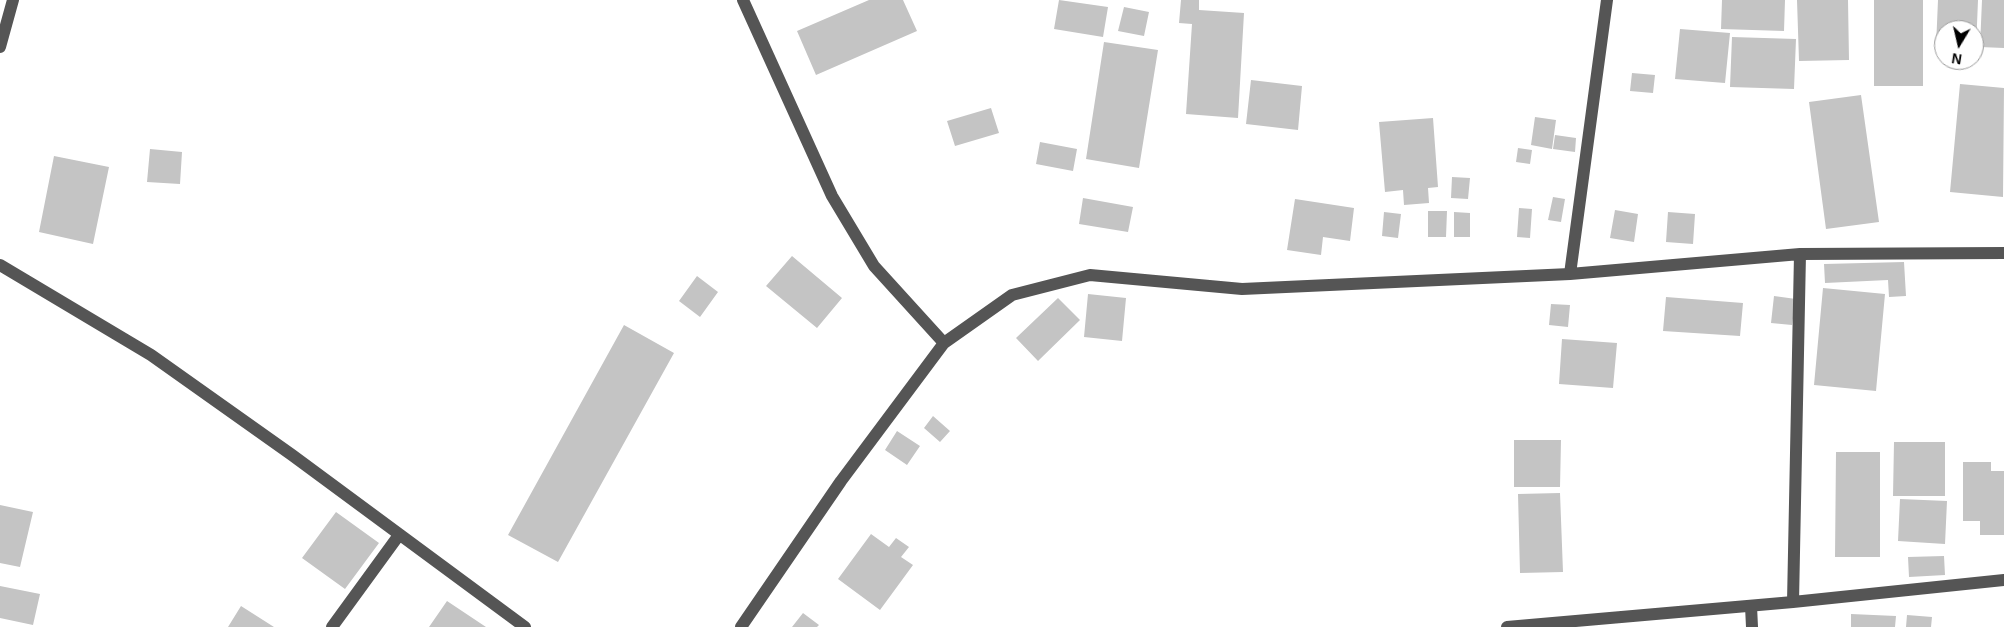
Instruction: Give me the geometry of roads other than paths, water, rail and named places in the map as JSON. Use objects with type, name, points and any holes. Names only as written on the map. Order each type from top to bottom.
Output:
[{"type":"street","points":[[0,47],[13,0]]},
{"type":"street","points":[[743,0],[832,196],[874,266],[944,343]]},
{"type":"street","points":[[1570,274],[1607,0]]},
{"type":"street","points":[[741,627],[841,481],[944,343],[1012,295],[1090,275],[1242,289],[1570,274],[1800,254],[2004,253]]},
{"type":"street","points":[[1793,602],[1800,254]]},
{"type":"street","points":[[0,265],[152,356],[525,627]]},
{"type":"street","points":[[332,627],[399,535]]},
{"type":"street","points":[[1507,627],[1751,606],[2004,580]]},
{"type":"street","points":[[1751,606],[1752,627]]}]
